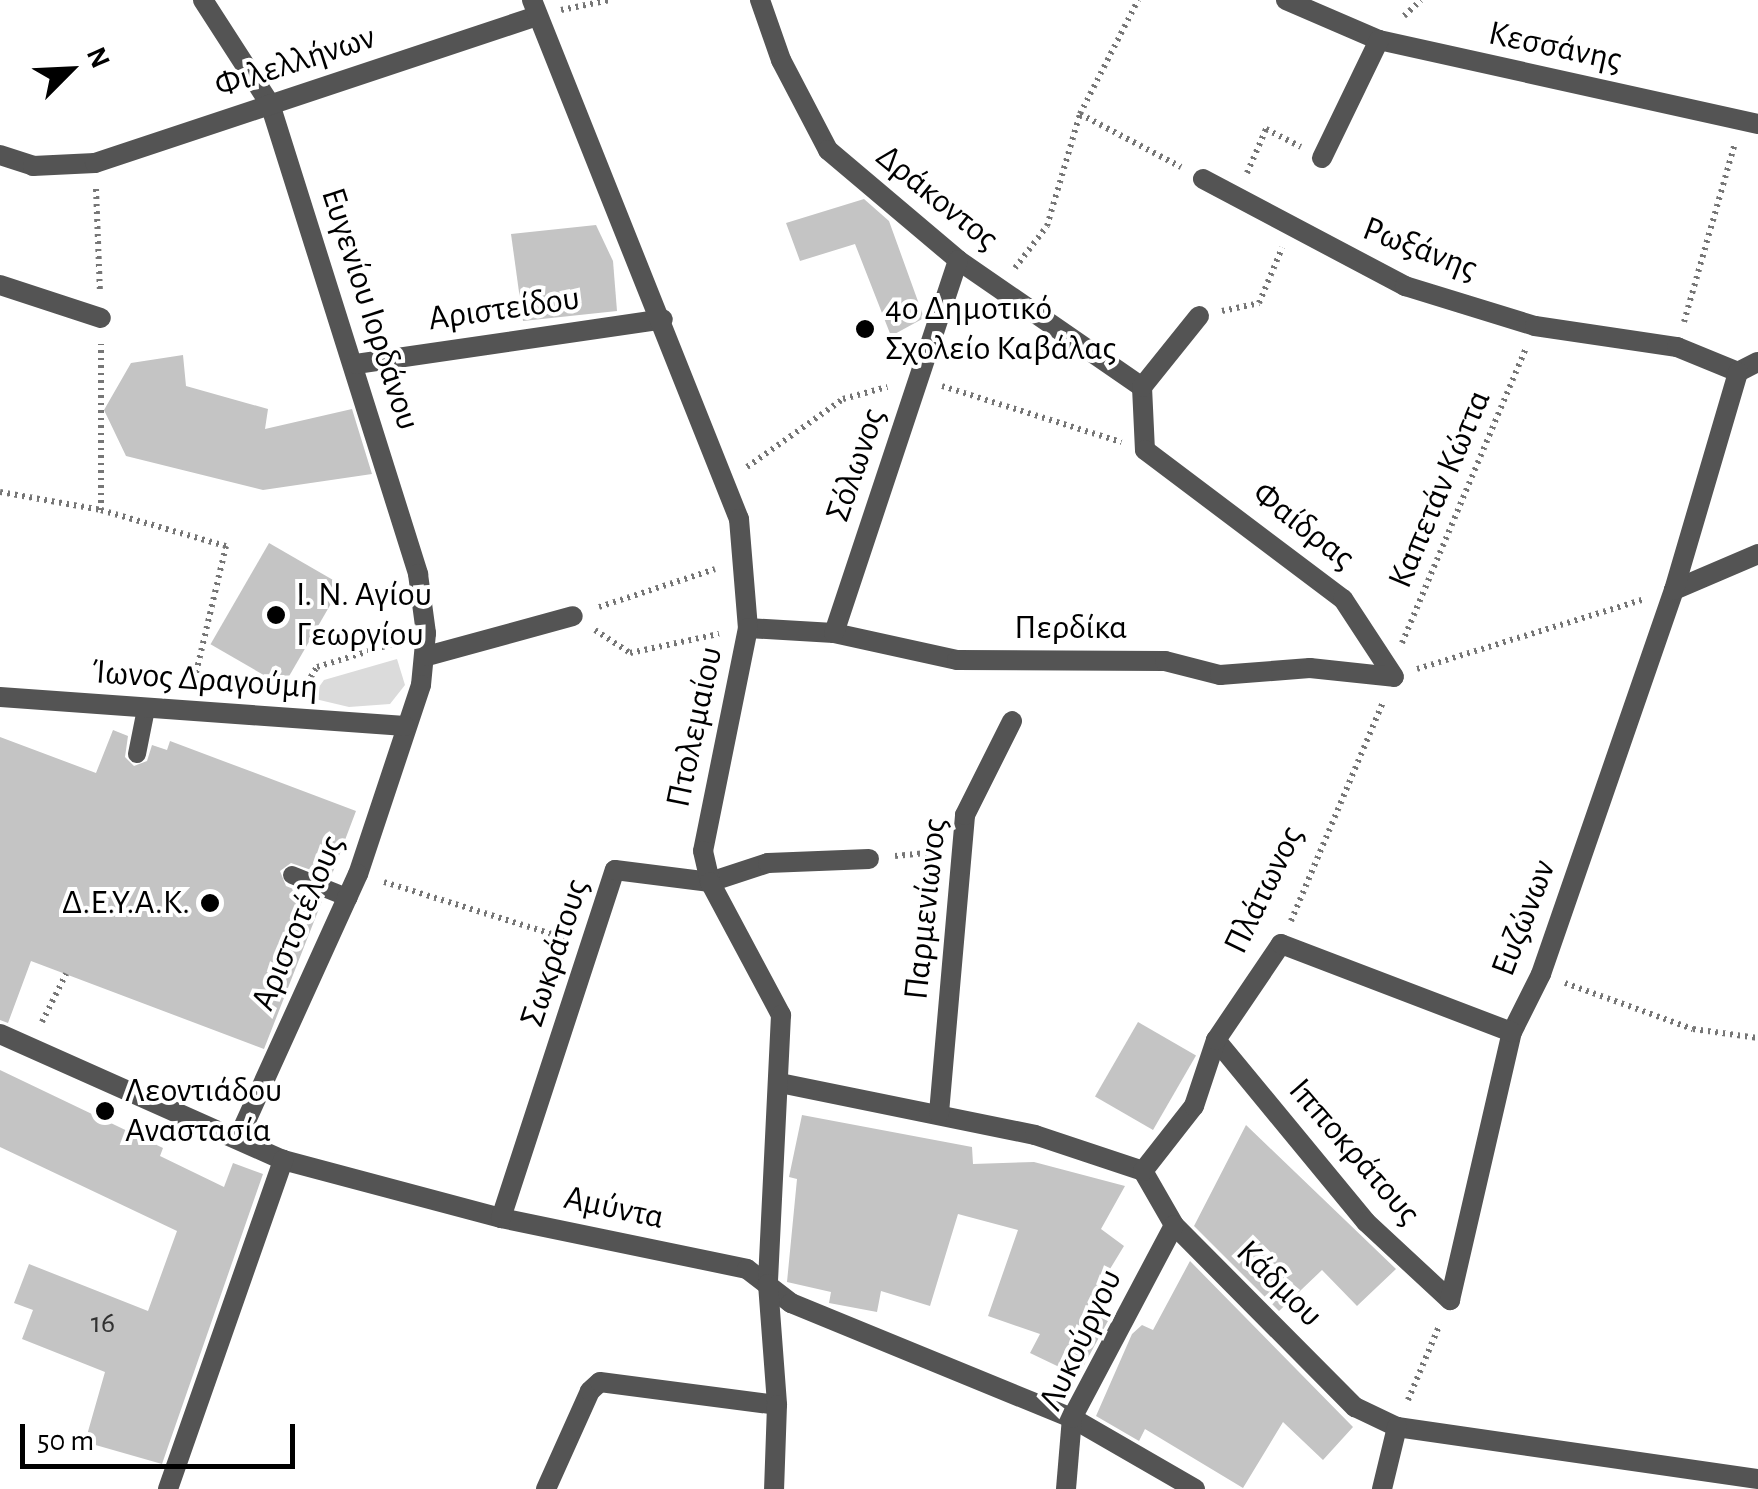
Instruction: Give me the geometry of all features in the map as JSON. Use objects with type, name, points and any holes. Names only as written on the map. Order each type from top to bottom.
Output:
[{"type":"street","name":"Ευγενίου Ιορδάνου","points":[[203,0],[270,104],[356,364],[418,574],[427,656]]},
{"type":"street","name":"Δράκοντος","points":[[760,0],[782,60],[828,150],[958,260],[1142,388]]},
{"type":"street","name":"Κεσσάνης","points":[[1286,0],[1378,40],[1750,121]]},
{"type":"street","name":"Φιλελλήνων","points":[[0,155],[33,166],[95,163],[534,8]]},
{"type":"street","name":"Πτολεμαίου","points":[[534,8],[662,319],[739,519],[748,628],[704,851],[710,882],[781,1015],[768,1284],[777,1405],[774,1489]]},
{"type":"street","points":[[1322,158],[1378,40]]},
{"type":"street","name":"Ρωξάνης","points":[[1203,179],[1405,286],[1535,326],[1678,348],[1738,372]]},
{"type":"street","name":"Σόλωνος","points":[[834,633],[958,260]]},
{"type":"street","points":[[0,285],[100,318]]},
{"type":"street","points":[[1142,388],[1198,316]]},
{"type":"street","name":"Αριστείδου","points":[[356,364],[662,319]]},
{"type":"street","points":[[1738,372],[1758,362]]},
{"type":"street","name":"Ευζώνων","points":[[1450,1300],[1512,1032],[1541,974],[1674,590],[1738,372]]},
{"type":"street","name":"Φαίδρας","points":[[1142,388],[1146,450],[1343,600],[1392,673]]},
{"type":"street","points":[[1674,590],[1758,554]]},
{"type":"street","points":[[427,656],[574,616]]},
{"type":"street","name":"Περδίκα","points":[[748,628],[834,633],[956,660],[1166,662],[1220,675],[1310,668],[1392,673]]},
{"type":"street","name":"Αριστοτέλους","points":[[238,1140],[349,898],[427,656]]},
{"type":"street","name":"Ίωνος Δραγούμη","points":[[0,696],[405,726]]},
{"type":"street","name":"Παρμενίωνος","points":[[939,1113],[965,815],[1012,721]]},
{"type":"street","name":"Σωκράτους","points":[[501,1218],[593,947],[615,870],[710,882],[768,864],[868,859]]},
{"type":"street","points":[[1281,944],[1512,1032]]},
{"type":"street","name":"Πλάτωνος","points":[[1143,1171],[1194,1106],[1216,1040],[1281,944]]},
{"type":"street","name":"Αμύντα","points":[[0,1034],[284,1160],[501,1218],[747,1269],[791,1303],[1072,1418],[1195,1489]]},
{"type":"street","name":"Ιπποκράτους","points":[[1216,1040],[1366,1222],[1450,1300]]},
{"type":"street","points":[[780,1083],[939,1113],[1143,1171]]},
{"type":"street","points":[[168,1489],[284,1160]]},
{"type":"street","name":"Κάδμου","points":[[1143,1171],[1174,1225],[1355,1406],[1397,1427],[1744,1481]]},
{"type":"street","name":"Λυκούργου","points":[[1066,1489],[1072,1418],[1174,1225]]},
{"type":"street","points":[[546,1489],[590,1391],[600,1382],[777,1405]]},
{"type":"street","points":[[1382,1489],[1397,1427]]},
{"type":"lane","points":[[137,754],[146,709]]},
{"type":"lane","points":[[292,875],[349,898]]},
{"type":"path","points":[[534,8],[610,0]]},
{"type":"path","points":[[999,289],[1048,226],[1080,114],[1138,0]]},
{"type":"path","points":[[1080,114],[1203,179]]},
{"type":"path","points":[[1678,348],[1750,121]]},
{"type":"path","points":[[1236,196],[1266,129],[1322,158]]},
{"type":"path","points":[[95,163],[101,510]]},
{"type":"path","points":[[1198,316],[1258,303],[1290,228]]},
{"type":"path","name":"Καπετάν Κώττα","points":[[1392,673],[1535,326]]},
{"type":"path","points":[[0,492],[101,510],[226,546],[192,693],[208,695]]},
{"type":"path","points":[[574,616],[745,559]]},
{"type":"path","points":[[1392,673],[1674,590]]},
{"type":"path","points":[[574,616],[630,652],[748,628]]},
{"type":"path","points":[[294,705],[318,667],[426,633]]},
{"type":"path","name":"Πλάτωνος","points":[[1281,944],[1392,673]]},
{"type":"path","points":[[868,859],[962,849]]},
{"type":"path","points":[[358,874],[593,947]]},
{"type":"path","points":[[31,1046],[66,974]]},
{"type":"path","points":[[1541,974],[1694,1029],[1758,1038]]},
{"type":"path","points":[[1397,1427],[1450,1300]]},
{"type":"shaded area","points":[[397,659],[405,685],[390,704],[349,707],[311,698],[324,680]]},
{"type":"building","points":[[864,199],[889,221],[924,318],[891,336],[855,244],[800,261],[786,223]]},
{"type":"building","points":[[596,225],[613,261],[617,311],[523,321],[511,234]]},
{"type":"building","points":[[183,355],[186,386],[268,409],[265,429],[352,409],[372,474],[263,490],[126,456],[104,410],[131,363]]},
{"type":"building","name":"Ι. Ν. Αγίου Γεωργίου","points":[[269,543],[342,585],[283,686],[210,644]]},
{"type":"building","points":[[113,730],[128,736],[125,757],[134,766],[147,761],[152,745],[167,750],[170,741],[356,811],[331,877],[291,863],[280,871],[286,886],[322,901],[264,1049],[31,961],[8,1023],[0,1020],[0,737],[96,773]]},
{"type":"building","points":[[1138,1022],[1196,1056],[1153,1130],[1095,1096]]},
{"type":"building","points":[[0,1070],[163,1148],[160,1156],[224,1187],[233,1163],[263,1174],[162,1464],[85,1442],[105,1372],[22,1339],[33,1310],[14,1303],[29,1264],[148,1311],[177,1231],[0,1147]]},
{"type":"building","points":[[802,1115],[972,1147],[973,1164],[1034,1162],[1125,1186],[1101,1229],[1124,1246],[1085,1310],[1108,1321],[1078,1376],[1030,1353],[1040,1334],[988,1316],[1018,1230],[958,1214],[930,1306],[881,1291],[877,1312],[829,1303],[831,1292],[787,1282],[797,1179],[789,1177]]},
{"type":"building","points":[[1246,1125],[1396,1269],[1357,1306],[1322,1270],[1279,1311],[1194,1226]]},
{"type":"building","points":[[1190,1261],[1353,1427],[1323,1460],[1283,1422],[1243,1488],[1145,1429],[1139,1441],[1096,1416],[1132,1334],[1142,1325],[1153,1330]]},
{"type":"place","name":"4ο Δημοτικό Σχολείο Καβάλας","points":[[865,329]]},
{"type":"place","name":"Ι. Ν. Αγίου Γεωργίου","points":[[276,615]]},
{"type":"place","name":"Δ.Ε.Υ.Α.Κ.","points":[[210,903]]},
{"type":"place","name":"Λεοντιάδου Αναστασία","points":[[105,1111]]}]
